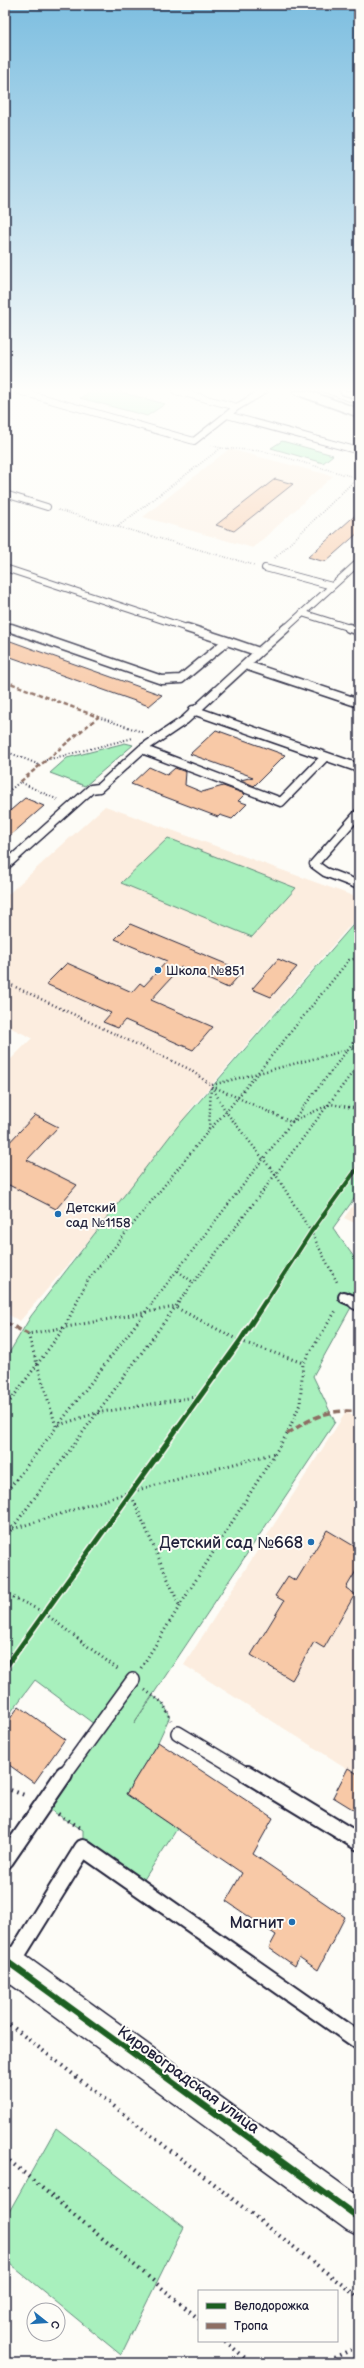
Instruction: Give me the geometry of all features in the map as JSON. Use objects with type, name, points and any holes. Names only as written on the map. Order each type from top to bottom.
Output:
[{"type":"street","name":"Кировоградская улица","points":[[8,1962],[359,2218]]},
{"type":"lane","points":[[29,502],[47,507]]},
{"type":"lane","points":[[5,866],[91,789],[99,788],[142,749],[161,738],[245,665],[359,562]]},
{"type":"lane","points":[[5,568],[259,652]]},
{"type":"lane","points":[[265,568],[332,586]]},
{"type":"lane","points":[[302,613],[359,631]]},
{"type":"lane","points":[[5,626],[162,680],[181,679],[227,641]]},
{"type":"lane","points":[[245,665],[359,703]]},
{"type":"lane","points":[[193,710],[359,768]]},
{"type":"lane","points":[[142,749],[281,802],[325,757]]},
{"type":"lane","points":[[359,813],[314,864],[325,872],[359,885]]},
{"type":"lane","points":[[344,1297],[359,1304]]},
{"type":"lane","points":[[5,1860],[42,1805],[133,1680]]},
{"type":"lane","points":[[178,1733],[359,1842]]},
{"type":"lane","points":[[8,1962],[83,1848],[359,2041]]},
{"type":"path","points":[[116,527],[150,502]]},
{"type":"path","points":[[47,507],[265,568],[333,502]]},
{"type":"path","points":[[98,717],[161,738]]},
{"type":"path","points":[[46,760],[149,734]]},
{"type":"path","points":[[5,751],[40,765]]},
{"type":"path","points":[[5,794],[20,782],[72,806]]},
{"type":"path","points":[[5,1408],[64,1328],[88,1280],[208,1130],[226,1112],[254,1075],[349,960],[359,958]]},
{"type":"path","points":[[5,982],[189,1069],[211,1086],[291,1122],[331,1104],[359,1109]]},
{"type":"path","points":[[5,1494],[359,1035]]},
{"type":"path","points":[[211,1086],[359,1047]]},
{"type":"path","points":[[5,1538],[175,1307],[331,1104],[359,1064]]},
{"type":"path","points":[[133,1680],[287,1434],[300,1404],[304,1362],[344,1297],[311,1232],[276,1175],[226,1112],[211,1086]]},
{"type":"path","points":[[208,1130],[211,1086]]},
{"type":"path","points":[[307,1238],[315,1227]]},
{"type":"path","points":[[178,1271],[194,1284]]},
{"type":"path","points":[[56,1426],[36,1367],[28,1334],[144,1314],[175,1307],[240,1341],[304,1362]]},
{"type":"path","points":[[236,1347],[244,1334]]},
{"type":"path","points":[[196,1402],[206,1390]]},
{"type":"path","points":[[56,1426],[96,1413],[201,1396]]},
{"type":"path","points":[[12,1530],[130,1492],[275,1453]]},
{"type":"path","points":[[125,1498],[135,1485]]},
{"type":"path","points":[[130,1492],[180,1607]]},
{"type":"path","points":[[5,1594],[43,1612],[163,1703],[178,1733]]},
{"type":"path","points":[[39,1619],[48,1606]]},
{"type":"path","points":[[5,2021],[359,2298]]},
{"type":"path","points":[[5,2157],[198,2319]]},
{"type":"path","points":[[226,2342],[251,2363]]},
{"type":"path","points":[[323,2363],[359,2346]]},
{"type":"shaded area","points":[[163,502],[305,502],[253,548],[143,517]]},
{"type":"shaded area","name":"Школа №851","points":[[105,806],[359,898],[359,915],[188,1112],[195,1116],[20,1321],[5,1313],[5,1065],[32,1038],[5,1025],[5,897]]},
{"type":"shaded area","points":[[359,1197],[359,1225],[344,1218]]},
{"type":"shaded area","name":"Детский сад №668","points":[[346,1412],[359,1419],[359,1776],[184,1665]]},
{"type":"green space","points":[[125,743],[133,745],[85,786],[50,773],[67,758]]},
{"type":"green space","points":[[168,838],[296,888],[252,937],[121,883]]},
{"type":"green space","points":[[359,918],[359,1192],[333,1228],[359,1264],[359,1293],[313,1376],[335,1422],[134,1723],[153,1696],[163,1703],[170,1716],[158,1742],[126,1794],[177,1829],[139,1887],[83,1848],[83,1830],[42,1805],[98,1727],[35,1680],[5,1720],[5,1360],[31,1316],[177,1127]]},
{"type":"green space","points":[[56,2128],[184,2227],[121,2355],[66,2310],[66,2302],[56,2302],[5,2260],[5,2219]]},
{"type":"building","points":[[246,502],[271,502],[234,531],[216,525]]},
{"type":"building","points":[[359,512],[359,532],[325,562],[308,557]]},
{"type":"building","points":[[5,639],[162,695],[149,706],[5,655]]},
{"type":"building","points":[[216,730],[285,755],[254,786],[241,780],[253,777],[190,754]]},
{"type":"building","points":[[149,767],[167,775],[175,768],[186,772],[185,785],[202,792],[223,786],[245,794],[238,801],[247,804],[232,819],[220,815],[218,817],[131,784]]},
{"type":"building","points":[[25,798],[44,806],[5,840],[5,815]]},
{"type":"building","points":[[130,924],[243,971],[228,988],[181,967],[151,1000],[213,1027],[193,1050],[125,1020],[118,1028],[103,1022],[111,1013],[46,984],[67,963],[132,992],[140,983],[144,986],[167,961],[115,939]]},
{"type":"building","points":[[278,959],[297,967],[271,997],[252,989]]},
{"type":"building","points":[[35,1115],[58,1127],[27,1160],[77,1185],[56,1209],[5,1183],[5,1147]]},
{"type":"building","points":[[327,1530],[359,1549],[359,1566],[346,1588],[355,1594],[324,1648],[314,1642],[292,1680],[251,1655],[284,1601],[275,1596],[288,1576],[296,1581]]},
{"type":"building","points":[[19,1706],[65,1739],[34,1783],[5,1762],[5,1726]]},
{"type":"building","points":[[158,1742],[273,1818],[253,1854],[345,1917],[318,1970],[299,1957],[295,1966],[269,1948],[276,1935],[226,1901],[242,1873],[126,1794]]},
{"type":"building","points":[[348,1768],[359,1775],[359,1813],[333,1797]]},
{"type":"marked path","points":[[5,681],[98,717],[20,782]]},
{"type":"marked path","points":[[5,1322],[28,1334]]},
{"type":"marked path","points":[[287,1434],[305,1422],[321,1414],[338,1410],[359,1412]]},
{"type":"cycle path","points":[[5,1668],[240,1341],[311,1232],[359,1166]]},
{"type":"cycle path","points":[[5,1960],[359,2218]]},
{"type":"place","name":"Школа №851","points":[[158,970]]},
{"type":"place","name":"Детский сад №1158","points":[[58,1214]]},
{"type":"place","name":"Детский сад №668","points":[[311,1542]]},
{"type":"place","name":"Магнит","points":[[292,1922]]}]
